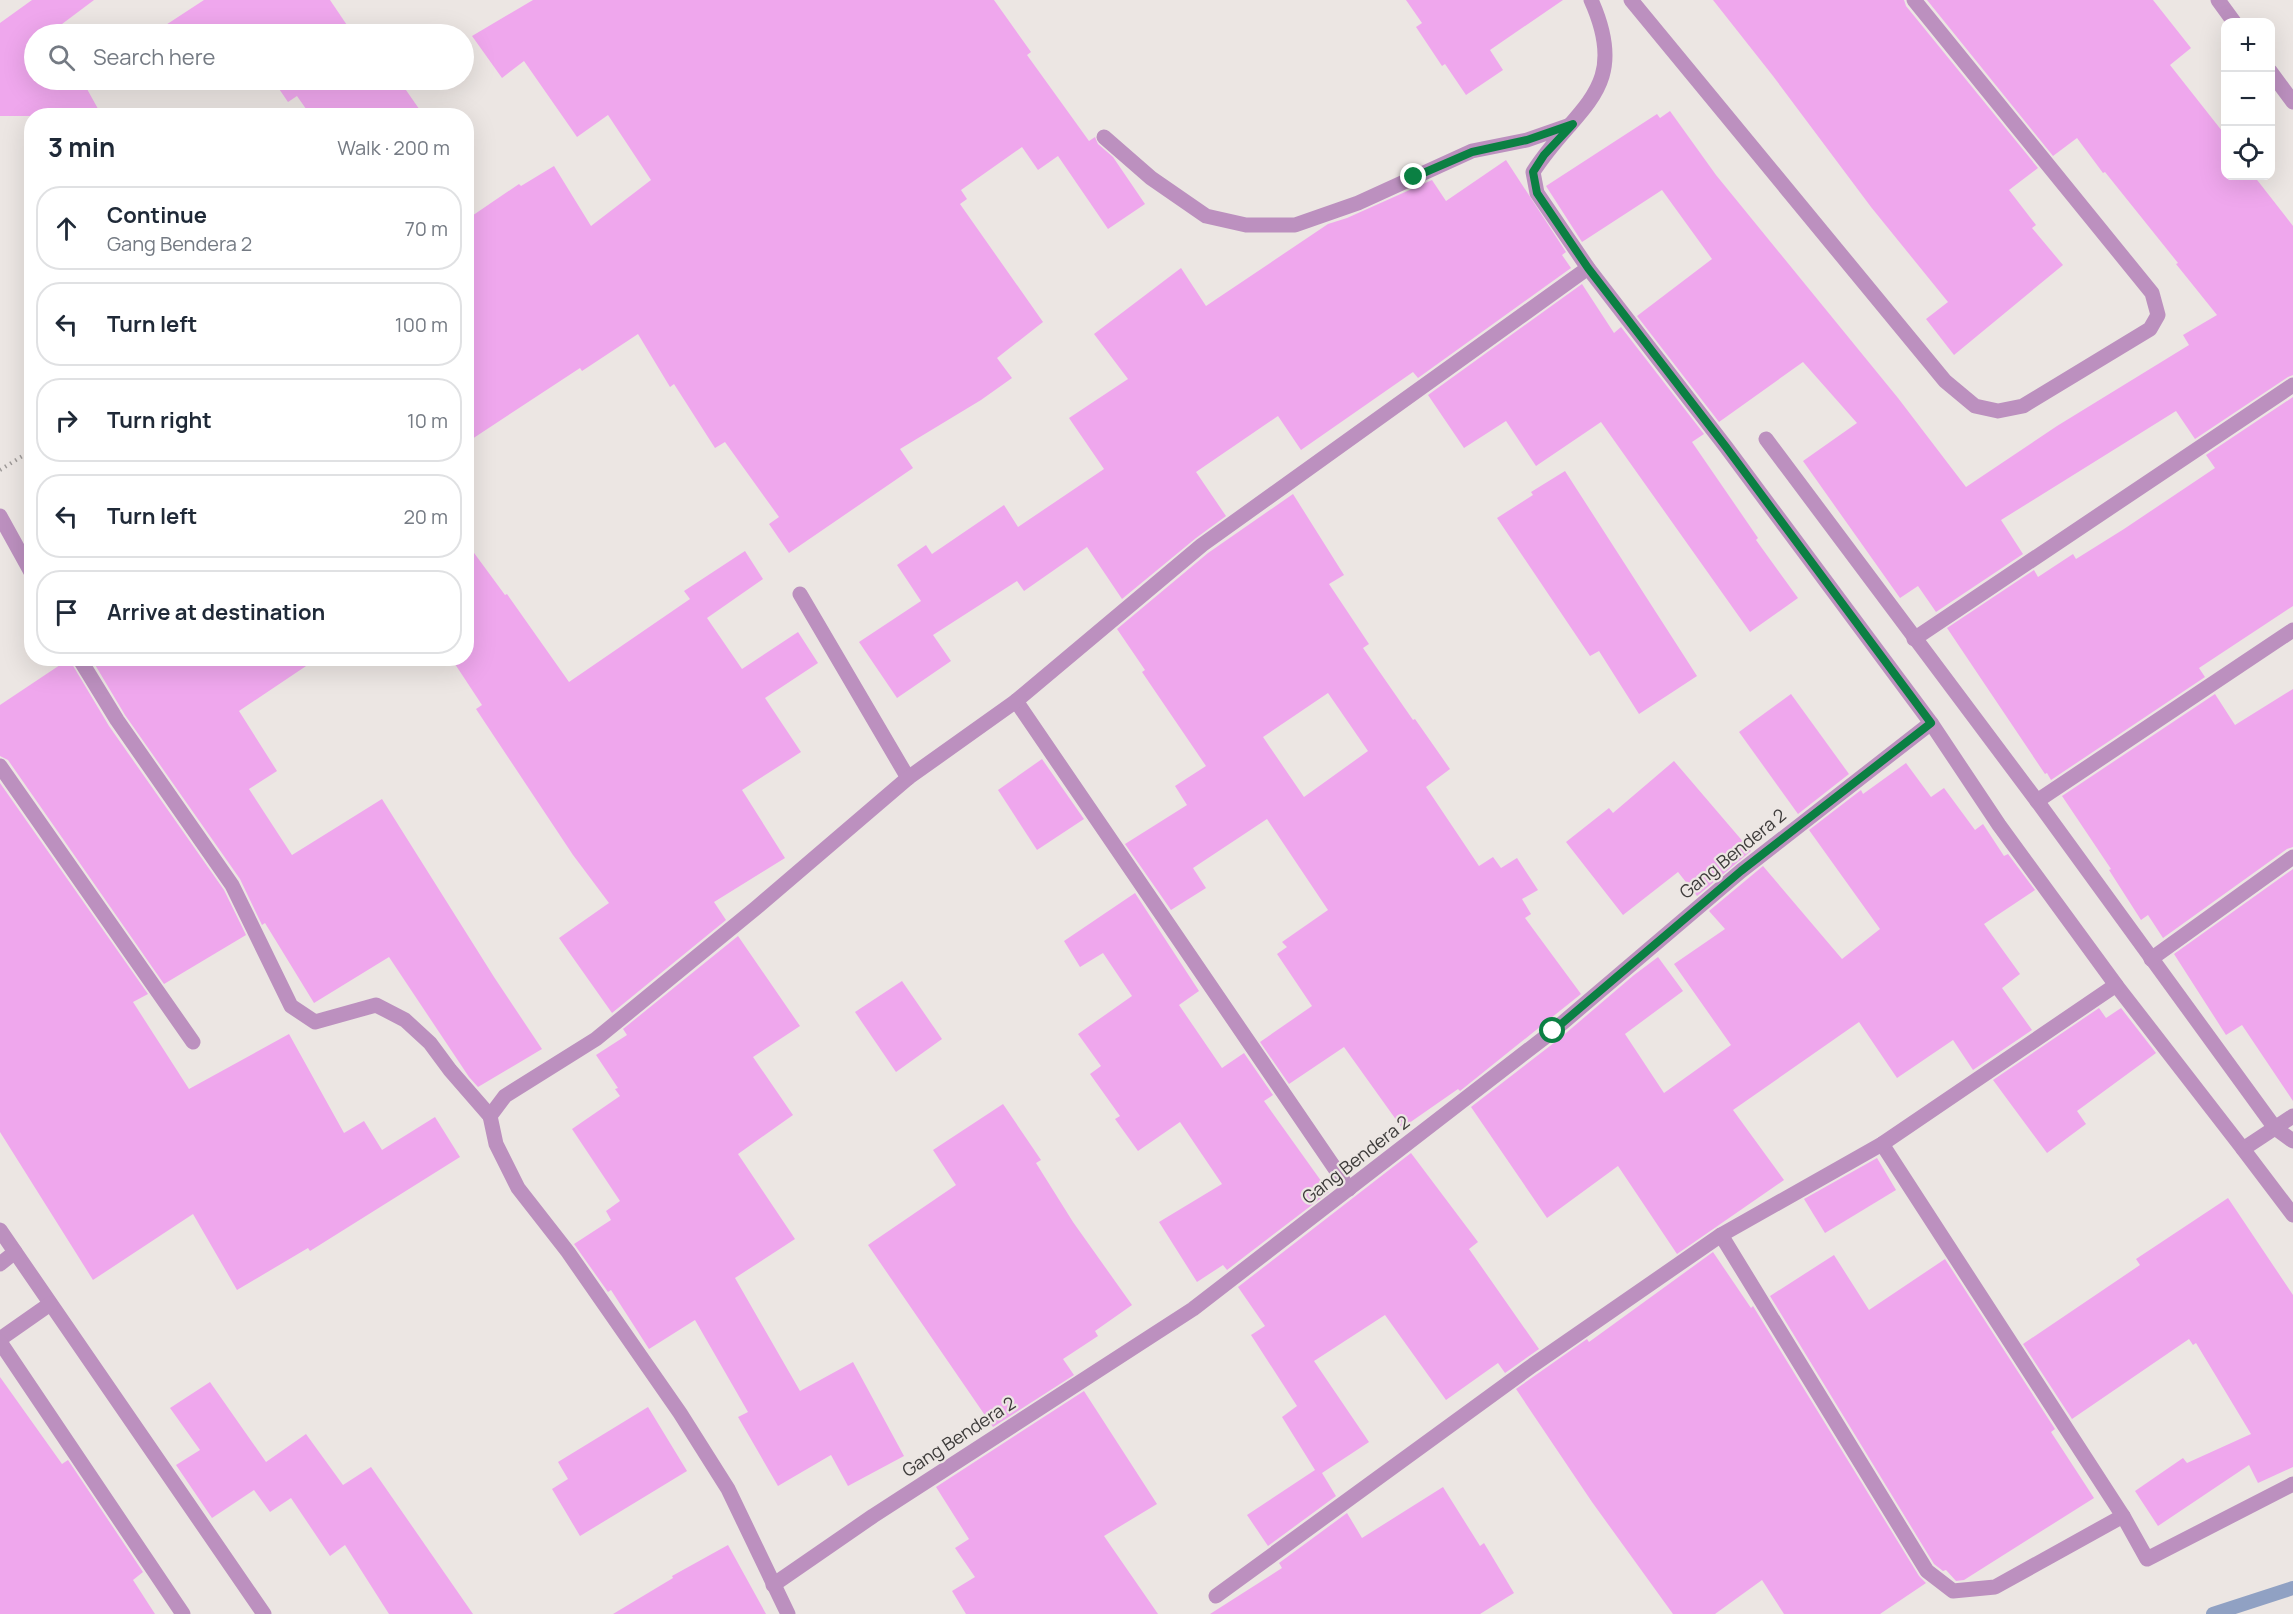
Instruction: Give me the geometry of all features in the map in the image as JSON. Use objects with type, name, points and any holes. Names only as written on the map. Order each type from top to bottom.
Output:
[{"type":"street","points":[[1591,0],[1601,21],[1606,45],[1606,68],[1596,91],[1573,124],[1544,155],[1533,172],[1537,193],[1588,268],[1726,447],[1931,723],[1999,825],[2116,985],[2293,1215]]},
{"type":"street","points":[[1631,0],[1945,381],[1975,406],[1998,411],[2024,406],[2150,329],[2158,315],[2152,293],[1914,0]]},
{"type":"street","points":[[2218,0],[2231,18]]},
{"type":"street","points":[[2272,72],[2293,102]]},
{"type":"street","points":[[1104,136],[1151,178],[1206,216],[1246,225],[1295,225],[1358,203],[1472,152],[1527,140],[1573,124]]},
{"type":"street","points":[[490,1116],[505,1096],[596,1039],[756,908],[908,778],[1016,701],[1202,545],[1588,268]]},
{"type":"street","points":[[1914,639],[2293,385]]},
{"type":"street","points":[[1766,439],[2037,801],[2275,1128],[2293,1141]]},
{"type":"street","points":[[0,516],[24,560]]},
{"type":"street","points":[[800,594],[908,778]]},
{"type":"street","points":[[2037,801],[2293,630]]},
{"type":"street","points":[[84,666],[117,720],[232,885],[291,1006],[315,1022],[376,1005],[405,1020],[430,1043],[490,1116],[496,1144],[518,1188],[568,1252],[680,1413],[728,1489],[788,1614]]},
{"type":"street","points":[[1016,701],[1349,1189]]},
{"type":"street","name":"Gang Bendera 2","points":[[773,1585],[873,1516],[1193,1309],[1553,1031],[1741,871],[1931,723]]},
{"type":"street","points":[[0,766],[193,1042]]},
{"type":"street","points":[[2151,959],[2293,857]]},
{"type":"street","points":[[1216,1596],[1533,1365],[1721,1235],[1882,1144],[2116,985]]},
{"type":"street","points":[[2243,1149],[2293,1116]]},
{"type":"street","points":[[1882,1144],[2123,1516],[2147,1559],[2293,1484]]},
{"type":"street","points":[[0,1230],[264,1614]]},
{"type":"street","points":[[1721,1235],[1927,1571],[1953,1591],[1995,1587],[2123,1516]]},
{"type":"street","points":[[0,1264],[15,1252]]},
{"type":"street","points":[[50,1304],[0,1341],[183,1614]]},
{"type":"path","points":[[0,470],[24,455]]},
{"type":"building","points":[[32,0],[94,0],[62,24],[24,24],[24,90],[88,90],[98,108],[24,108],[24,116],[0,116],[0,23]]},
{"type":"building","points":[[204,0],[330,0],[346,24],[167,24]]},
{"type":"building","points":[[533,0],[994,0],[1031,52],[1027,55],[1089,141],[1095,137],[1098,144],[1113,157],[1145,204],[1108,229],[1058,156],[1038,170],[1022,147],[961,190],[967,199],[960,204],[1043,322],[997,358],[1012,378],[981,400],[900,449],[913,468],[789,553],[769,524],[779,517],[725,442],[715,448],[674,384],[670,387],[638,334],[582,371],[580,368],[474,438],[474,215],[519,184],[521,186],[554,166],[591,226],[651,180],[608,115],[577,137],[524,61],[502,78],[474,39],[474,35]]},
{"type":"building","points":[[1406,0],[1563,0],[1490,50],[1503,70],[1466,95],[1445,64],[1442,66],[1416,27],[1422,23]]},
{"type":"building","points":[[1713,0],[1904,0],[1906,6],[2038,168],[2009,190],[2036,225],[2032,228],[2063,265],[1954,355],[1926,319],[1948,302],[1871,207]]},
{"type":"building","points":[[1927,0],[2153,0],[2191,48],[2170,65],[2221,130],[2221,180],[2257,180],[2293,226],[2293,375],[2195,439],[2176,411],[2001,520],[2023,554],[1936,612],[1918,586],[1900,598],[1803,461],[1857,423],[1803,362],[1719,422],[1637,316],[1712,259],[1662,190],[1582,242],[1546,186],[1657,114],[1660,118],[1670,111],[1716,175],[1898,398],[1966,487],[2057,426],[2189,345],[2183,335],[2217,315],[2077,138],[2053,156]]},
{"type":"building","points":[[280,90],[406,90],[418,108],[305,108],[297,96],[288,102]]},
{"type":"building","points":[[1506,160],[1566,252],[1562,255],[1571,268],[1418,378],[1413,372],[1301,450],[1278,416],[1196,472],[1226,516],[1122,599],[1087,547],[1024,591],[1017,581],[933,635],[951,661],[897,698],[859,642],[921,601],[897,565],[926,545],[932,554],[1004,505],[1018,527],[1104,469],[1069,418],[1128,379],[1094,334],[1181,268],[1206,306],[1328,224],[1347,218],[1432,180],[1446,201]]},
{"type":"building","points":[[1582,284],[1614,333],[1621,327],[1704,434],[1692,442],[1758,538],[1756,540],[1798,598],[1750,632],[1601,422],[1536,466],[1506,421],[1464,448],[1428,395]]},
{"type":"building","points":[[2293,397],[2293,606],[2199,668],[2205,677],[2051,780],[1947,628],[2034,570],[2038,577],[2073,554],[2076,559],[2124,529],[2215,468],[2206,455]]},
{"type":"building","points":[[1565,471],[1697,676],[1639,714],[1599,651],[1590,656],[1497,518],[1533,495],[1531,492]]},
{"type":"building","points":[[1293,494],[1344,575],[1329,584],[1369,644],[1363,648],[1450,769],[1426,787],[1479,866],[1493,857],[1501,868],[1517,858],[1538,890],[1522,899],[1531,914],[1525,918],[1581,994],[1460,1091],[1458,1089],[1402,1128],[1344,1047],[1289,1084],[1260,1042],[1312,1006],[1277,954],[1287,947],[1282,942],[1328,910],[1267,819],[1193,868],[1206,888],[1171,910],[1125,844],[1187,805],[1175,786],[1206,766],[1142,672],[1145,670],[1117,629],[1208,553]],"holes":[[[1328,693],[1368,751],[1304,797],[1263,737]]]},
{"type":"building","points":[[745,551],[763,579],[707,618],[742,669],[798,632],[818,663],[765,698],[801,752],[742,790],[785,858],[714,902],[726,920],[612,1013],[559,938],[609,903],[573,855],[476,709],[482,705],[456,666],[474,666],[474,553],[505,595],[507,594],[569,682],[690,599],[684,591]]},
{"type":"building","points":[[58,666],[73,666],[109,726],[224,890],[246,935],[164,984],[8,760],[0,756],[0,705]]},
{"type":"building","points":[[96,666],[306,666],[239,711],[277,771],[249,789],[292,855],[382,799],[542,1049],[478,1087],[389,957],[314,1003],[265,923],[262,925],[240,879],[125,715]]},
{"type":"building","points":[[2293,689],[2293,847],[2287,849],[2163,938],[2148,915],[2141,920],[2109,870],[2111,869],[2062,796],[2215,694],[2235,725]]},
{"type":"building","points":[[1791,694],[1849,774],[1798,814],[1739,732]]},
{"type":"building","points":[[1042,759],[1084,819],[1037,850],[998,790]]},
{"type":"building","points":[[1674,761],[1751,851],[1697,896],[1678,872],[1623,915],[1566,842],[1609,808],[1613,813]]},
{"type":"building","points":[[1906,763],[1931,797],[1944,788],[1975,830],[1983,824],[2004,856],[2008,854],[2035,890],[1984,924],[2020,974],[2002,988],[2032,1030],[1973,1070],[1953,1040],[1897,1078],[1859,1022],[1733,1110],[1784,1180],[1677,1254],[1618,1166],[1547,1218],[1471,1107],[1559,1039],[1658,957],[1683,991],[1625,1034],[1664,1093],[1731,1045],[1674,964],[1725,929],[1709,911],[1763,866],[1842,959],[1880,929],[1809,830],[1861,790],[1863,794]]},
{"type":"building","points":[[0,783],[148,994],[133,1002],[189,1089],[289,1034],[344,1133],[364,1121],[382,1150],[435,1117],[460,1157],[310,1251],[308,1248],[237,1290],[193,1214],[93,1280],[0,1132]]},
{"type":"building","points":[[2293,869],[2293,1101],[2242,1025],[2226,1035],[2174,954]]},
{"type":"building","points":[[1135,893],[1199,991],[1179,1005],[1222,1068],[1244,1053],[1273,1095],[1264,1101],[1329,1192],[1227,1270],[1223,1265],[1197,1282],[1159,1222],[1222,1184],[1180,1122],[1138,1151],[1115,1119],[1120,1116],[1090,1074],[1101,1066],[1078,1034],[1132,996],[1103,953],[1080,967],[1064,941]]},
{"type":"building","points":[[738,936],[800,1026],[753,1057],[793,1115],[738,1154],[795,1239],[735,1278],[800,1391],[853,1362],[904,1456],[848,1486],[831,1455],[778,1486],[738,1417],[748,1412],[695,1320],[649,1349],[611,1290],[608,1292],[574,1244],[611,1220],[606,1211],[620,1201],[572,1129],[620,1096],[615,1089],[618,1088],[596,1055],[627,1035],[623,1029]]},
{"type":"building","points":[[902,981],[942,1039],[896,1072],[855,1012]]},
{"type":"building","points":[[2099,1008],[2106,1018],[2121,1008],[2156,1053],[2077,1111],[2086,1124],[2047,1153],[1993,1080]]},
{"type":"building","points":[[1003,1104],[1041,1160],[1036,1163],[1073,1222],[1132,1305],[1095,1331],[1098,1336],[1063,1359],[1074,1375],[993,1427],[868,1245],[956,1185],[933,1150]]},
{"type":"building","points":[[1411,1153],[1478,1242],[1469,1249],[1539,1349],[1505,1373],[1498,1363],[1446,1400],[1385,1315],[1314,1361],[1369,1442],[1322,1473],[1336,1496],[1268,1546],[1247,1515],[1315,1470],[1282,1417],[1297,1406],[1251,1335],[1265,1326],[1238,1287]]},
{"type":"building","points":[[1877,1158],[1896,1190],[1825,1233],[1804,1199]]},
{"type":"building","points":[[2228,1198],[2293,1295],[2293,1467],[2258,1483],[2249,1465],[2158,1526],[2135,1491],[2183,1458],[2187,1463],[2251,1434],[2196,1343],[2193,1345],[2189,1339],[2072,1419],[2023,1344],[2140,1265],[2136,1259]]},
{"type":"building","points":[[1713,1252],[1751,1308],[1753,1306],[1919,1576],[1926,1583],[1880,1614],[1784,1614],[1762,1580],[1715,1614],[1673,1614],[1592,1502],[1516,1389],[1587,1339],[1589,1342]]},
{"type":"building","points":[[1834,1255],[1869,1310],[1945,1259],[2055,1429],[2051,1432],[2094,1498],[1964,1580],[1956,1581],[1946,1570],[1943,1571],[1934,1564],[1770,1296]]},
{"type":"building","points":[[0,1377],[62,1464],[68,1460],[143,1572],[133,1580],[155,1614],[0,1614]]},
{"type":"building","points":[[210,1382],[266,1462],[306,1434],[343,1485],[371,1467],[473,1614],[389,1614],[345,1545],[330,1556],[291,1498],[270,1512],[254,1490],[212,1518],[176,1465],[200,1450],[170,1408]]},
{"type":"building","points":[[1084,1391],[1157,1504],[1104,1536],[1158,1614],[966,1614],[952,1591],[975,1577],[955,1548],[969,1539],[936,1487]]},
{"type":"building","points":[[648,1407],[687,1471],[580,1536],[552,1489],[568,1479],[558,1462]]},
{"type":"building","points":[[1443,1487],[1480,1546],[1484,1543],[1514,1593],[1480,1614],[1210,1614],[1282,1568],[1279,1563],[1347,1513],[1362,1538]]},
{"type":"building","points":[[728,1545],[766,1614],[613,1614],[673,1578],[672,1576]]},
{"type":"waterway","points":[[2213,1614],[2293,1588]]},
{"type":"route","points":[[1414,177],[1472,152],[1527,140],[1573,124],[1544,155],[1533,172],[1537,193],[1588,268],[1726,447],[1869,643],[1931,723],[1741,871],[1553,1031]]}]
